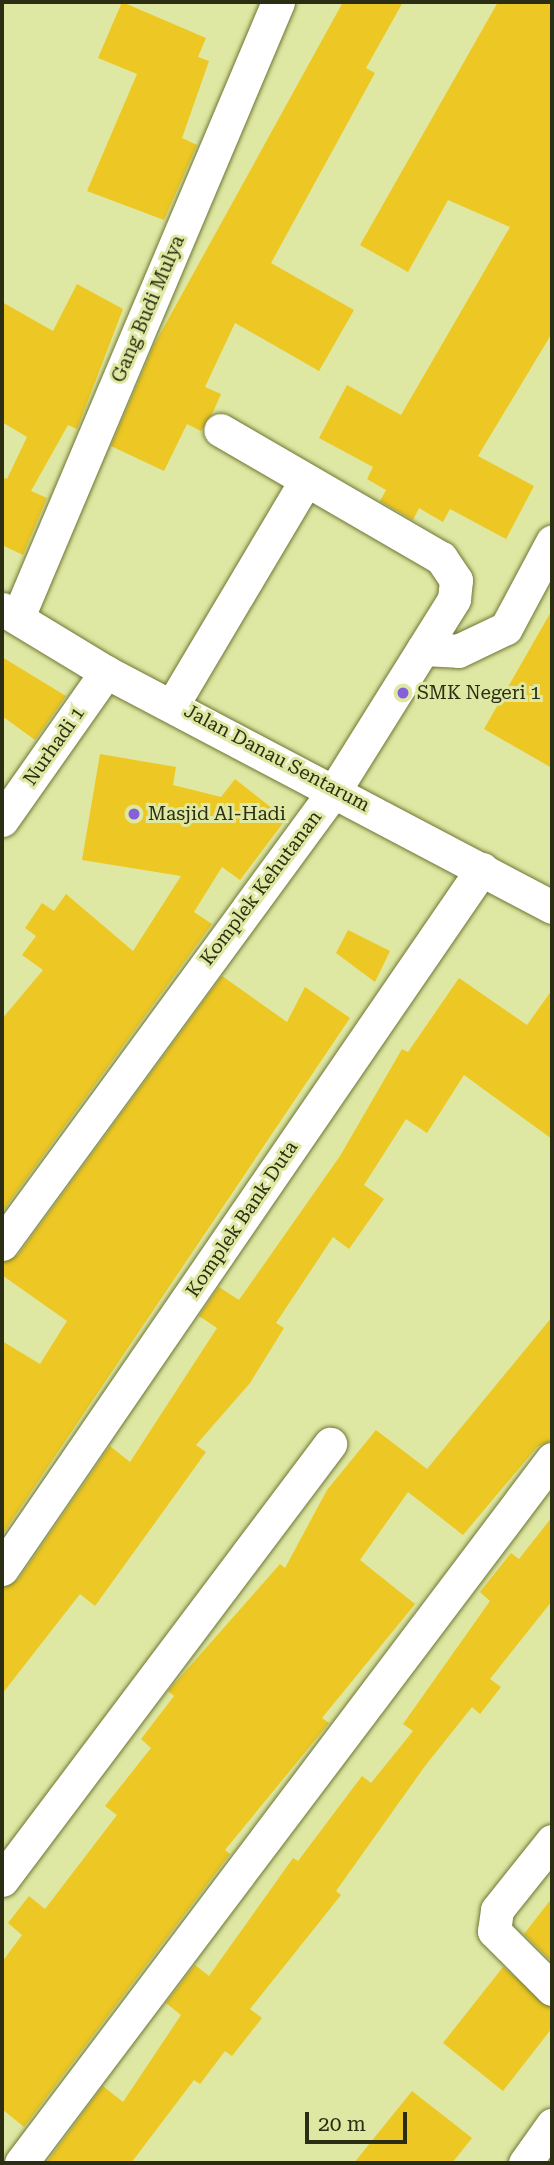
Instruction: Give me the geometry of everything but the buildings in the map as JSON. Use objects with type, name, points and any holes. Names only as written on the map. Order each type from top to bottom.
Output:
[{"type":"street","name":"Gang Budi Mulya","points":[[10,613],[278,2]]},
{"type":"street","name":"Komplek Kehutanan","points":[[2,1244],[336,788],[454,600],[450,566],[304,483],[220,430]]},
{"type":"street","points":[[173,704],[304,483]]},
{"type":"street","points":[[423,649],[458,650],[506,628],[552,542]]},
{"type":"street","name":"Jalan Danau Sentarum","points":[[10,613],[106,672],[336,788],[552,907]]},
{"type":"street","name":"Nurhadi 1","points":[[2,820],[106,672]]},
{"type":"street","name":"Komplek Bank Duta","points":[[2,1569],[482,869]]},
{"type":"street","points":[[2,1880],[330,1444]]},
{"type":"street","points":[[21,2163],[552,1460]]},
{"type":"street","points":[[552,1841],[497,1910],[494,1931],[552,1989]]},
{"type":"street","points":[[525,2163],[552,2125]]},
{"type":"place","name":"SMK Negeri 1","points":[[403,693]]},
{"type":"place","name":"Masjid Al-Hadi","points":[[134,814]]}]
